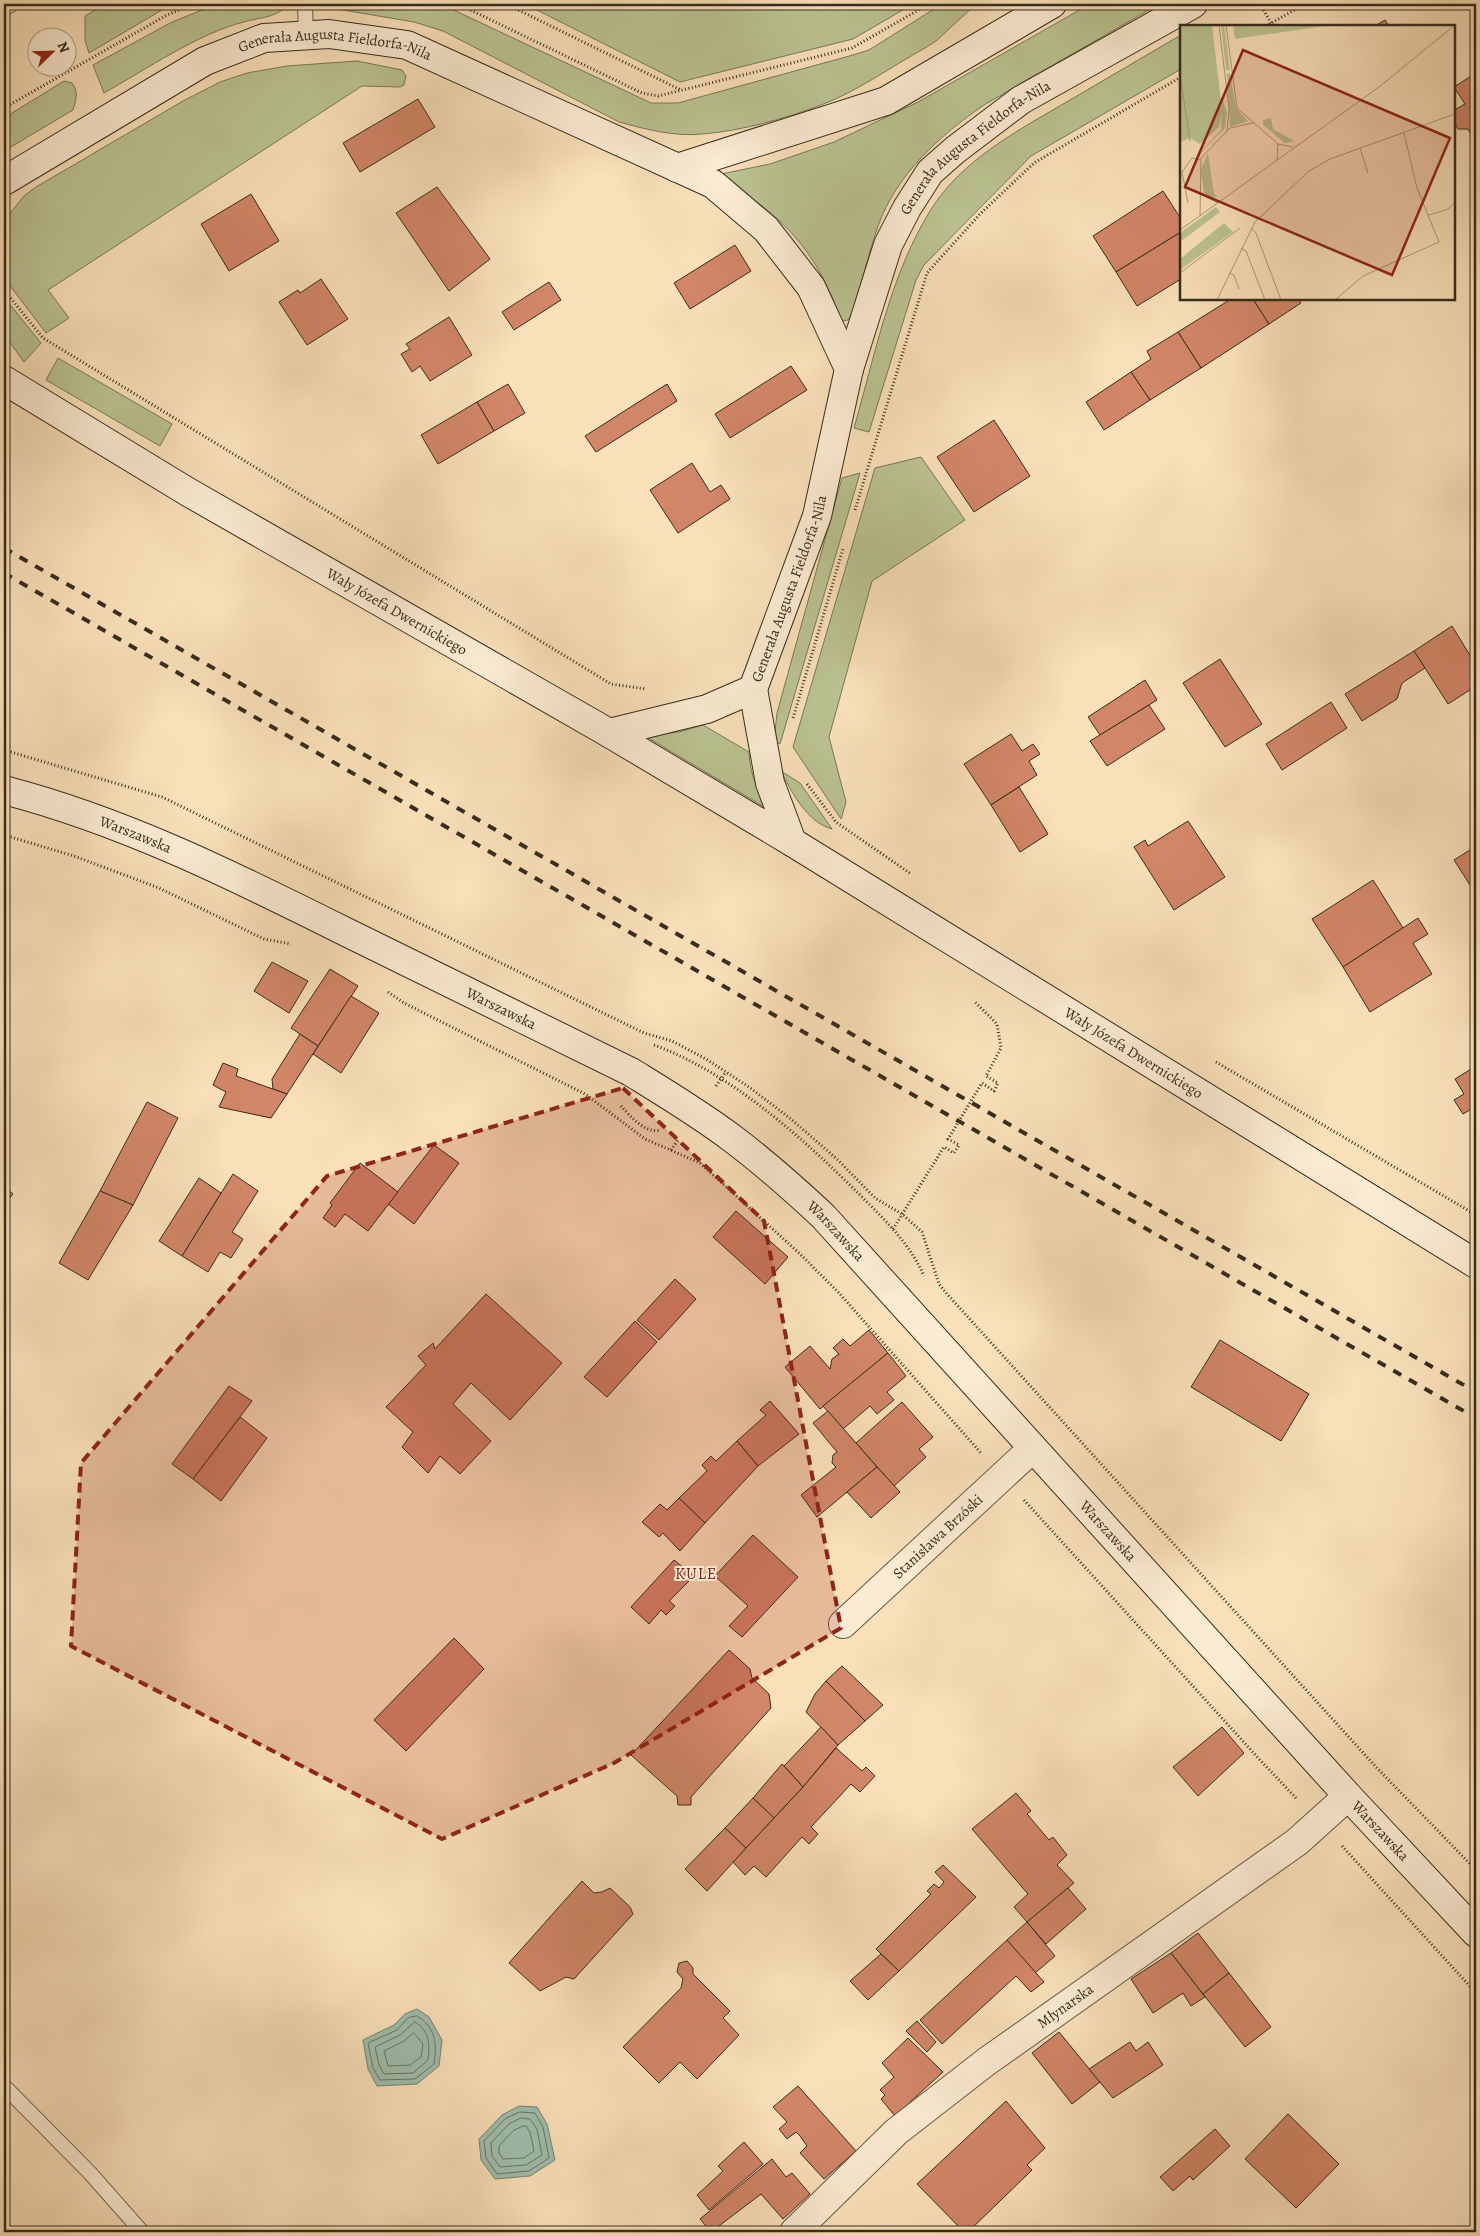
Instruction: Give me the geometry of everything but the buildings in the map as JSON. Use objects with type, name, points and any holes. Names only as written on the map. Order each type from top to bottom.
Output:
[{"type":"street","points":[[677,168],[886,101],[1052,4]]},
{"type":"street","name":"Generała Augusta Fieldorfa-Nila","points":[[609,732],[707,709],[753,689],[817,516],[850,369],[888,245],[907,208],[930,172],[955,150],[1021,100],[1193,4]]},
{"type":"street","name":"Generała Augusta Fieldorfa-Nila","points":[[4,181],[206,61],[264,38],[329,34],[407,45],[713,184],[766,229],[810,287],[850,369]]},
{"type":"street","name":"Wały Józefa Dwernickiego","points":[[4,380],[188,492],[609,732],[792,842],[1476,1264]]},
{"type":"street","points":[[753,689],[770,783],[792,842]]},
{"type":"street","name":"Warszawska","points":[[4,790],[53,803],[147,838],[264,891],[631,1072],[682,1103],[732,1138],[779,1175],[823,1216],[1348,1796],[1476,1933]]},
{"type":"street","name":"Stanisława Brzóski","points":[[843,1624],[1033,1448]]},
{"type":"street","name":"Młynarska","points":[[794,2232],[903,2126],[986,2062],[1297,1842],[1348,1796]]},
{"type":"lane","points":[[4,9],[12,4]]},
{"type":"lane","points":[[305,4],[306,36]]},
{"type":"lane","points":[[4,2086],[90,2174],[142,2232]]},
{"type":"path","points":[[4,108],[167,15],[193,4]]},
{"type":"path","points":[[458,4],[642,93],[658,96],[852,48],[929,4]]},
{"type":"path","points":[[506,4],[681,90]]},
{"type":"path","points":[[646,4],[651,9],[756,4]]},
{"type":"path","points":[[1260,4],[1271,23]]},
{"type":"path","points":[[1268,25],[1305,4]]},
{"type":"path","points":[[852,517],[927,272],[980,214],[1034,163],[1180,78]]},
{"type":"path","points":[[4,290],[43,338],[51,344],[611,684],[650,689]]},
{"type":"path","points":[[792,722],[844,546]]},
{"type":"path","points":[[807,784],[836,822],[916,877]]},
{"type":"path","points":[[4,835],[74,856],[159,888],[264,939],[297,945]]},
{"type":"path","points":[[383,988],[404,1003],[585,1094],[645,1139],[700,1163],[799,1253],[839,1293],[1260,1760],[1320,1822],[1476,1993]]},
{"type":"path","points":[[672,1052],[703,1068],[784,1126],[832,1167],[893,1229],[944,1146],[954,1152],[959,1145],[948,1139],[982,1083],[994,1091],[998,1084],[986,1076],[1001,1048],[997,1024],[974,1001]]},
{"type":"path","points":[[1210,1058],[1476,1215]]},
{"type":"path","points":[[631,1118],[648,1129],[658,1131],[665,1128]]},
{"type":"highlighted area","points":[[623,1088],[764,1221],[841,1628],[614,1763],[442,1839],[71,1646],[81,1463],[327,1176]]},
{"type":"green space","points":[[106,4],[172,4],[89,53],[85,40],[85,16]]},
{"type":"green space","points":[[217,4],[289,4],[274,15],[244,22],[209,34],[154,63],[104,93],[93,65],[172,22]]},
{"type":"green space","points":[[330,4],[441,4],[651,103],[678,103],[869,50],[942,4],[976,4],[936,41],[834,100],[762,124],[692,135],[660,132],[619,122],[443,31],[414,22],[337,9]]},
{"type":"green space","points":[[525,4],[913,4],[853,39],[680,82]]},
{"type":"green space","points":[[1090,4],[1159,4],[984,105],[951,129],[921,158],[908,173],[886,207],[874,237],[852,314],[848,320],[843,321],[840,317],[819,270],[800,242],[776,218],[756,202],[734,189],[721,174],[770,164],[834,142],[918,102]]},
{"type":"green space","points":[[1180,36],[1180,70],[1031,156],[924,265],[916,280],[869,432],[854,428],[894,289],[916,236],[930,211],[958,176],[975,161],[1031,123]]},
{"type":"green space","points":[[357,61],[402,70],[406,76],[404,85],[400,87],[362,86],[48,290],[69,318],[46,333],[4,278],[4,221],[24,196],[36,187],[183,101],[220,82],[247,73],[287,66]]},
{"type":"green space","points":[[64,81],[72,83],[76,90],[73,110],[4,151],[4,118]]},
{"type":"green space","points":[[4,297],[41,343],[24,362],[4,334]]},
{"type":"green space","points":[[58,358],[172,424],[160,446],[46,380]]},
{"type":"green space","points":[[921,457],[965,520],[872,581],[829,737],[846,802],[841,819],[793,747],[875,468]]},
{"type":"green space","points":[[860,473],[780,744],[774,741],[777,713],[842,478]]},
{"type":"green space","points":[[703,725],[749,752],[755,782],[768,809],[645,736],[679,732]]},
{"type":"green space","points":[[781,771],[800,783],[832,829],[815,820],[801,806]]},
{"type":"water","points":[[417,2009],[429,2017],[442,2040],[439,2066],[417,2084],[377,2086],[368,2069],[363,2040],[394,2025],[405,2014]]},
{"type":"water","points":[[519,2106],[537,2107],[547,2124],[555,2160],[530,2176],[495,2179],[481,2160],[479,2139],[502,2115]]},
{"type":"railway","points":[[4,548],[1476,1392]]},
{"type":"railway","points":[[4,573],[1476,1418]]},
{"type":"district","name":"KULE","points":[[696,1573]]}]
